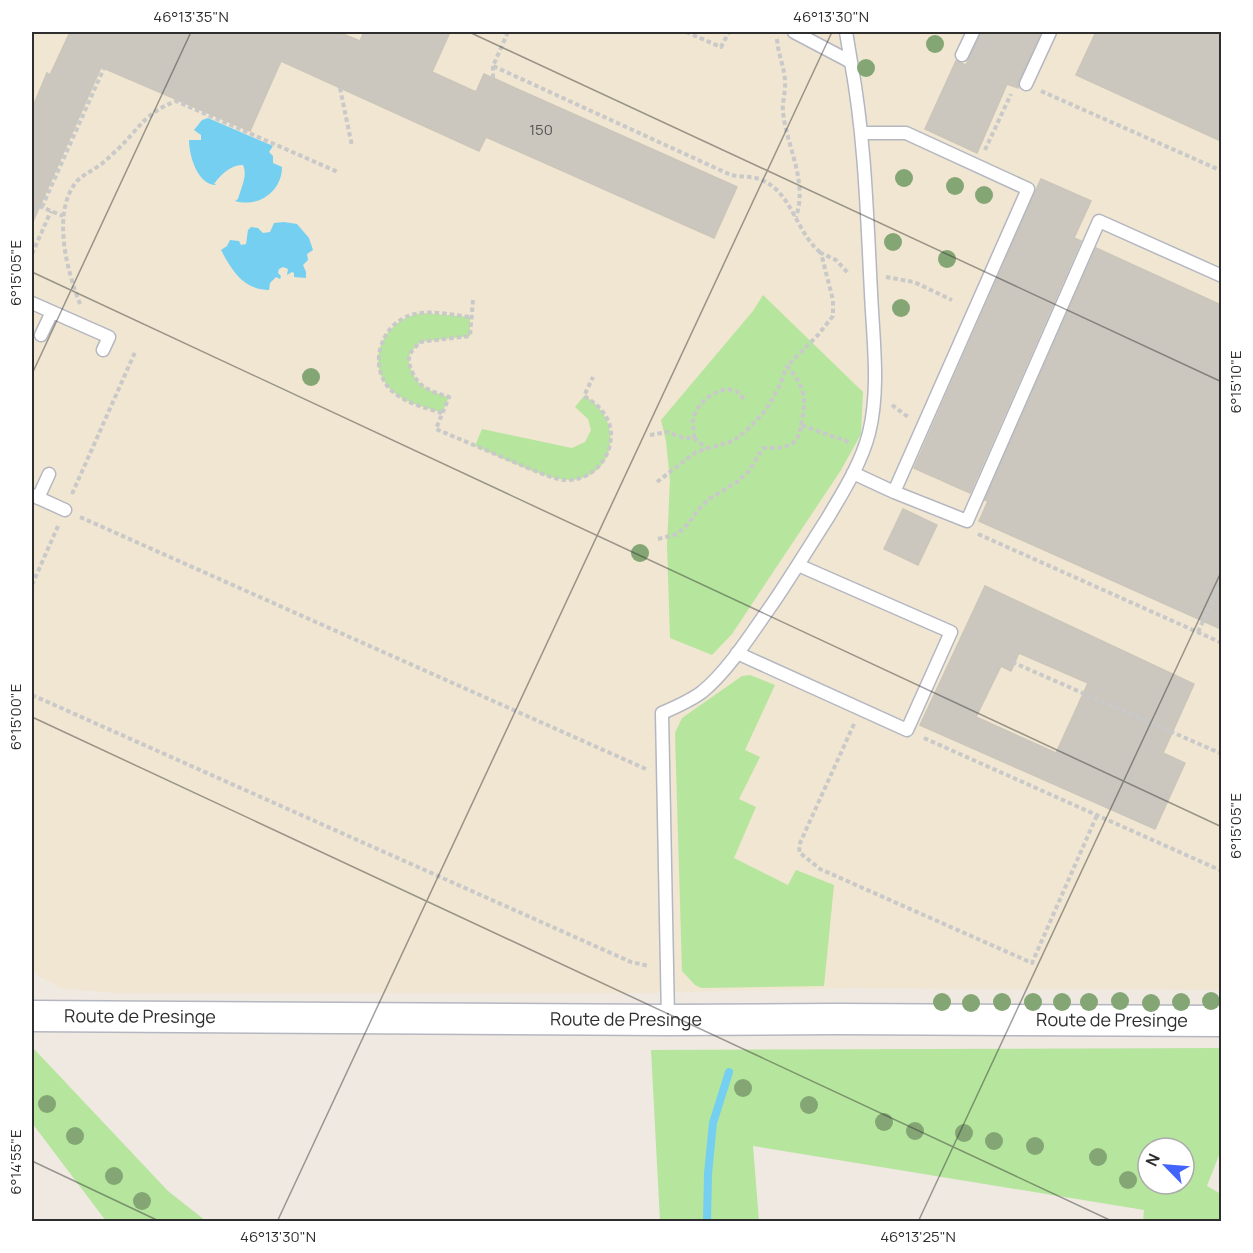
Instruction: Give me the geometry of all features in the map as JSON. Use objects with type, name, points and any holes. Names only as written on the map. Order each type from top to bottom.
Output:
[{"type":"street","name":"Route de Presinge","points":[[32,1016],[1221,1021]]},
{"type":"lane","points":[[794,32],[851,62]]},
{"type":"lane","points":[[668,1020],[662,713],[704,691],[737,653],[798,565],[853,473],[869,431],[874,388],[862,133],[846,32]]},
{"type":"lane","points":[[962,55],[973,32]]},
{"type":"lane","points":[[1026,84],[1050,32]]},
{"type":"lane","points":[[862,133],[906,133],[1028,189],[894,492]]},
{"type":"lane","points":[[853,473],[967,521],[1099,221],[1221,276]]},
{"type":"lane","points":[[32,303],[109,338],[103,350]]},
{"type":"lane","points":[[41,335],[52,312]]},
{"type":"lane","points":[[49,474],[35,496],[65,510]]},
{"type":"lane","points":[[737,653],[907,730],[951,632],[798,565]]},
{"type":"path","points":[[494,78],[493,66],[508,32]]},
{"type":"path","points":[[686,32],[721,47],[729,32]]},
{"type":"path","points":[[778,32],[778,52],[785,80],[783,113],[798,169],[800,196],[796,218]]},
{"type":"path","points":[[493,66],[731,175],[761,179],[773,186],[784,198],[808,242],[821,253],[836,260],[848,273]]},
{"type":"path","points":[[63,216],[41,206],[104,68]]},
{"type":"path","points":[[1026,84],[1221,171]]},
{"type":"path","points":[[340,88],[352,146]]},
{"type":"path","points":[[978,166],[1013,90]]},
{"type":"path","points":[[90,329],[70,273],[63,216],[75,184],[119,148],[148,116],[176,101],[338,172]]},
{"type":"path","points":[[32,254],[51,211]]},
{"type":"path","points":[[657,482],[696,452],[733,441],[758,420],[779,387],[787,366],[833,316],[833,300],[821,253]]},
{"type":"path","points":[[870,278],[884,277],[914,282],[952,300]]},
{"type":"path","points":[[473,300],[470,336],[419,342],[410,354],[409,363],[420,386],[449,397],[436,429],[553,478],[579,478],[600,465],[606,458],[610,444],[610,428],[604,414],[593,401],[584,396],[593,377]]},
{"type":"path","points":[[442,413],[411,402],[392,391],[382,376],[380,368],[381,345],[393,326],[413,314],[470,316]]},
{"type":"path","points":[[32,585],[136,350]]},
{"type":"path","points":[[658,539],[676,534],[687,525],[709,498],[737,482],[749,471],[763,448],[783,448],[799,436],[805,407],[804,396],[800,382],[787,366]]},
{"type":"path","points":[[874,388],[904,415],[924,424]]},
{"type":"path","points":[[694,438],[693,418],[702,404],[715,393],[731,389],[742,394],[744,399]]},
{"type":"path","points":[[801,426],[841,439]]},
{"type":"path","points":[[650,435],[667,432],[684,438],[694,438],[706,448]]},
{"type":"path","points":[[65,510],[663,776]]},
{"type":"path","points":[[967,521],[964,528],[1221,643]]},
{"type":"path","points":[[1198,632],[1221,580]]},
{"type":"path","points":[[1012,662],[1221,754]]},
{"type":"path","points":[[32,695],[630,962],[667,967]]},
{"type":"path","points":[[860,709],[799,852],[820,869],[860,887],[1032,963],[1097,815]]},
{"type":"path","points":[[907,730],[1221,871]]},
{"type":"shaded area","points":[[32,32],[1221,32],[1221,990],[848,988],[648,993],[113,993],[61,988],[32,971]]},
{"type":"green space","points":[[763,295],[863,392],[861,434],[841,470],[732,634],[712,655],[670,638],[667,545],[670,480],[666,441],[661,420],[753,311]]},
{"type":"green space","points":[[423,313],[470,317],[470,336],[420,342],[409,356],[411,369],[417,381],[430,391],[449,397],[442,413],[415,404],[396,394],[383,379],[379,366],[382,342],[389,331],[410,316]]},
{"type":"green space","points":[[584,396],[597,406],[610,431],[610,445],[606,458],[598,469],[587,476],[571,480],[549,477],[475,446],[482,429],[572,448],[585,442],[591,430],[588,419],[575,407]]},
{"type":"green space","points":[[750,675],[775,685],[745,750],[760,757],[739,799],[756,807],[734,858],[788,885],[796,870],[834,885],[824,986],[701,988],[682,971],[675,733],[682,718],[742,676]]},
{"type":"green space","points":[[1221,1048],[1221,1150],[1207,1186],[1221,1194],[1221,1221],[1143,1221],[1144,1210],[753,1146],[759,1221],[660,1221],[651,1050]]},
{"type":"green space","points":[[32,1050],[35,1050],[168,1191],[206,1221],[106,1221],[32,1123]]},
{"type":"water","points":[[208,118],[273,146],[269,152],[273,156],[273,163],[282,167],[278,183],[268,196],[252,202],[235,201],[238,199],[245,173],[243,165],[235,166],[227,171],[214,184],[217,185],[210,184],[200,175],[193,162],[189,140],[201,140],[201,135],[194,130],[202,120]]},
{"type":"water","points":[[274,223],[297,224],[309,238],[313,250],[307,254],[308,260],[303,265],[306,278],[294,277],[292,272],[287,275],[288,269],[283,267],[278,273],[281,276],[280,279],[276,277],[270,283],[269,290],[252,287],[234,272],[221,250],[230,240],[239,241],[241,245],[246,244],[248,230],[251,227],[258,228],[263,233],[270,232]]},
{"type":"building","points":[[70,32],[338,32],[360,41],[364,32],[450,32],[432,72],[476,92],[484,74],[737,187],[714,238],[486,137],[479,151],[281,61],[250,131],[101,67],[32,224],[32,109],[47,73],[50,75]]},
{"type":"building","points":[[981,32],[1041,32],[1018,88],[1007,84],[977,153],[925,129],[956,61],[966,65]]},
{"type":"building","points":[[1096,32],[1221,32],[1221,141],[1076,75]]},
{"type":"building","points":[[1041,179],[1091,201],[1074,238],[1081,241],[970,493],[914,468]]},
{"type":"building","points":[[1096,248],[1221,305],[1221,629],[979,521],[988,501],[985,500]]},
{"type":"building","points":[[903,509],[937,525],[918,565],[884,549]]},
{"type":"building","points":[[985,586],[1194,684],[1163,753],[1185,763],[1155,829],[920,725]],"holes":[[[1019,653],[1088,683],[1056,753],[976,717],[1001,666],[1011,671]]]},
{"type":"waterway","points":[[707,1222],[708,1174],[713,1123],[729,1072]]}]
